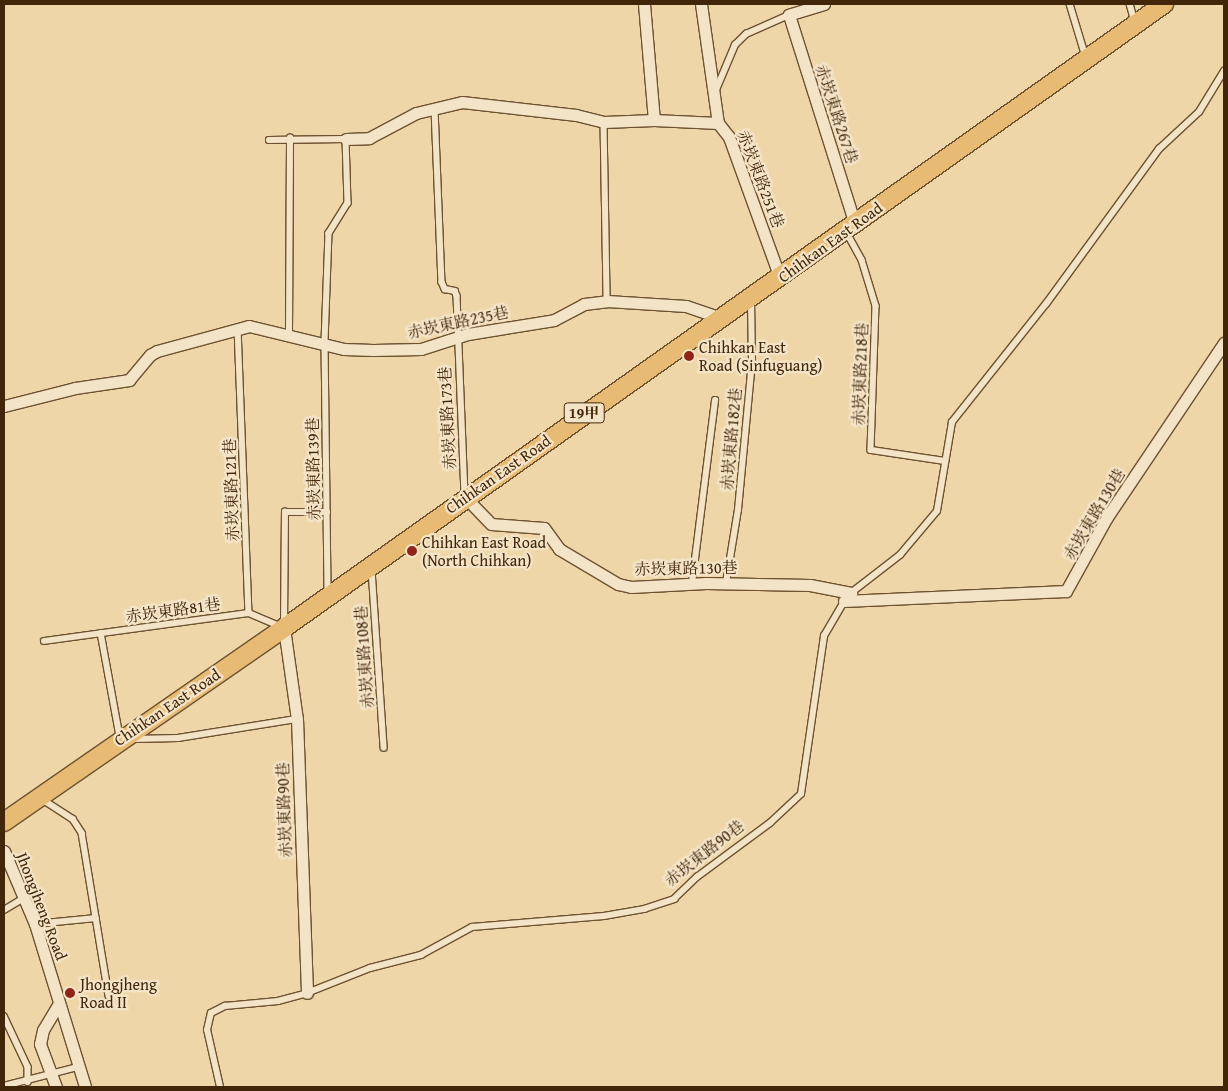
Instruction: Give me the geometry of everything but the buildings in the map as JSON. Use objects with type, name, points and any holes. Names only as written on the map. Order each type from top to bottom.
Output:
[{"type":"main road","name":"Chihkan East Road","points":[[4,822],[120,739],[284,628],[465,497],[780,278],[1164,4]]},
{"type":"street","points":[[644,4],[654,120]]},
{"type":"street","name":"赤崁東路251巷","points":[[701,4],[718,123],[729,137],[780,278]]},
{"type":"street","name":"赤崁東路251巷","points":[[788,15],[824,4]]},
{"type":"street","name":"赤崁東路267巷","points":[[788,15],[850,227]]},
{"type":"street","points":[[346,140],[369,138],[435,106],[491,103],[576,115],[604,122],[654,120],[718,123]]},
{"type":"street","name":"赤崁東路235巷","points":[[4,406],[75,388],[129,380],[150,355],[157,351],[238,328],[257,326],[325,342],[344,349],[421,349],[457,338],[554,320],[576,307],[606,301],[686,306],[720,318]]},
{"type":"street","name":"赤崁東路130巷","points":[[465,497],[490,524],[544,528],[559,549],[618,584],[631,587],[692,583],[810,585],[848,597],[1066,591],[1107,517],[1224,343]]},
{"type":"street","name":"赤崁東路90巷","points":[[284,628],[297,719],[307,992]]},
{"type":"street","name":"Jhongjheng Road","points":[[4,851],[35,924],[85,1087]]},
{"type":"street","points":[[56,1087],[40,1044],[43,1030],[59,1003]]},
{"type":"lane","points":[[1070,4],[1086,58]]},
{"type":"lane","points":[[1130,4],[1136,23]]},
{"type":"lane","name":"赤崁東路251巷","points":[[715,92],[735,45],[746,34],[788,15]]},
{"type":"lane","points":[[848,597],[900,555],[937,511],[952,422],[1046,304],[1159,149],[1199,112],[1224,71]]},
{"type":"lane","name":"赤崁東路173巷","points":[[435,106],[442,282],[444,289],[457,293],[457,338],[465,497]]},
{"type":"lane","points":[[604,122],[606,301]]},
{"type":"lane","points":[[289,333],[290,138]]},
{"type":"lane","points":[[269,140],[290,138],[346,140]]},
{"type":"lane","name":"赤崁東路139巷","points":[[328,596],[325,342],[329,233],[348,203],[346,140]]},
{"type":"lane","name":"赤崁東路218巷","points":[[850,227],[876,306],[871,450],[945,461]]},
{"type":"lane","name":"赤崁東路182巷","points":[[726,583],[738,510],[752,363],[751,298]]},
{"type":"lane","name":"赤崁東路121巷","points":[[238,328],[249,613]]},
{"type":"lane","name":"赤崁東路182巷","points":[[692,583],[714,400]]},
{"type":"lane","points":[[249,613],[284,628],[285,512],[327,512]]},
{"type":"lane","name":"赤崁東路108巷","points":[[372,564],[384,748]]},
{"type":"lane","name":"赤崁東路90巷","points":[[220,1087],[207,1030],[211,1013],[224,1006],[278,1001],[307,992],[370,968],[421,955],[472,927],[604,916],[644,909],[674,899],[697,877],[770,823],[801,794],[824,636],[848,597]]},
{"type":"lane","name":"赤崁東路81巷","points":[[44,641],[249,613]]},
{"type":"lane","points":[[101,633],[120,739],[178,738],[297,719]]},
{"type":"lane","points":[[38,797],[79,825],[109,996]]},
{"type":"lane","points":[[4,910],[24,898]]},
{"type":"lane","points":[[35,924],[96,918]]},
{"type":"lane","points":[[4,1016],[28,1067],[28,1082]]},
{"type":"lane","points":[[4,1086],[28,1082],[78,1067]]},
{"type":"place","name":"Chihkan East Road (Sinfuguang)","points":[[689,356]]},
{"type":"place","name":"Chihkan East Road (North Chihkan)","points":[[412,551]]},
{"type":"place","name":"Jhongjheng Road II","points":[[70,993]]}]
